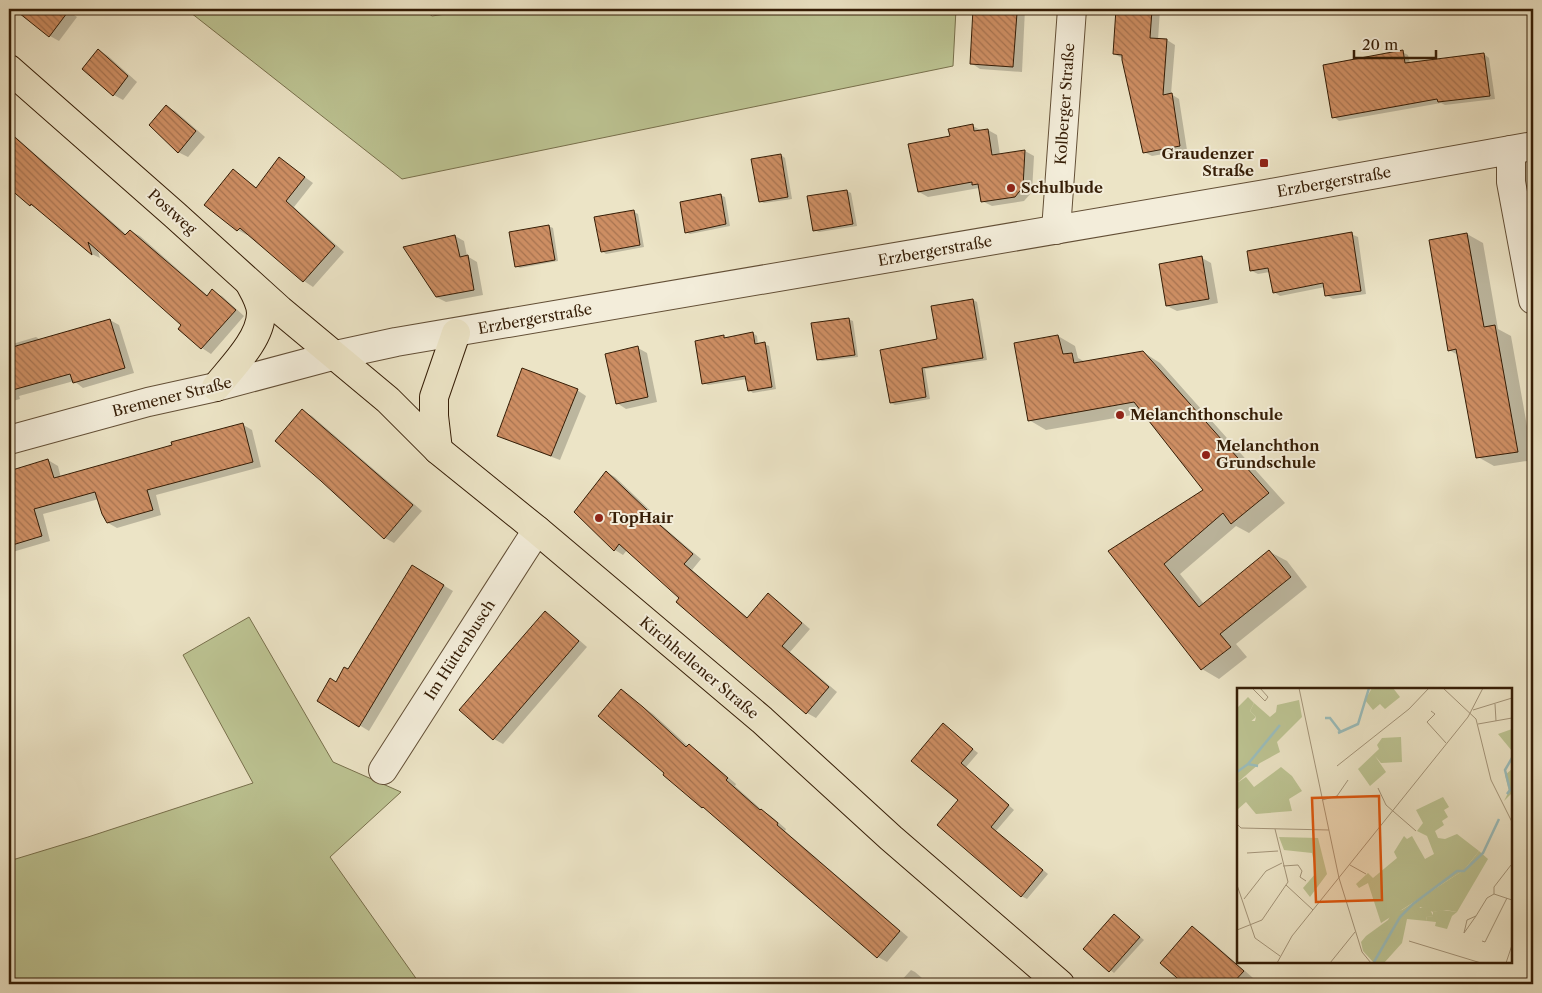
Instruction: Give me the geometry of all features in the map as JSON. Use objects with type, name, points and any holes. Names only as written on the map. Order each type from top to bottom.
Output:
[{"type":"main road","name":"Postweg","points":[[9,69],[280,310],[336,355]]},
{"type":"main road","points":[[216,387],[238,360],[258,330],[261,313],[260,306],[250,282]]},
{"type":"main road","points":[[438,450],[434,397],[456,333]]},
{"type":"main road","name":"Kirchhellener Straße","points":[[336,355],[388,400],[438,450],[537,530],[762,720],[891,838],[1060,984]]},
{"type":"street","name":"Kolberger Straße","points":[[1056,230],[1072,9]]},
{"type":"street","name":"Erzbergerstraße","points":[[336,355],[396,342],[1056,230],[1522,148]]},
{"type":"street","points":[[1522,148],[1511,182],[1533,300]]},
{"type":"street","name":"Bremener Straße","points":[[9,440],[148,402],[216,387],[336,355]]},
{"type":"street","name":"Im Hüttenbusch","points":[[383,770],[537,530]]},
{"type":"green space","points":[[186,9],[423,9],[432,16],[480,9],[956,9],[953,66],[402,179]]},
{"type":"green space","points":[[249,617],[333,762],[401,792],[330,857],[420,984],[9,984],[9,861],[253,783],[183,655]]},
{"type":"building","points":[[14,9],[70,9],[49,37]]},
{"type":"building","points":[[973,9],[1017,13],[1013,67],[970,64]]},
{"type":"building","points":[[1116,9],[1152,10],[1150,38],[1167,39],[1163,95],[1172,93],[1180,146],[1143,153],[1122,55],[1113,54]]},
{"type":"building","points":[[98,49],[128,76],[113,96],[82,69]]},
{"type":"building","points":[[1403,50],[1405,63],[1484,53],[1490,96],[1438,102],[1437,99],[1332,118],[1323,65]]},
{"type":"building","points":[[166,105],[196,131],[178,153],[149,125]]},
{"type":"building","points":[[973,124],[974,131],[988,129],[992,155],[1025,150],[1023,187],[1015,197],[981,202],[978,184],[972,185],[972,182],[918,192],[908,144],[950,136],[948,129]]},
{"type":"building","points":[[9,132],[125,235],[130,230],[207,296],[212,289],[236,310],[201,349],[178,329],[181,325],[88,242],[92,255],[9,188]]},
{"type":"building","points":[[781,154],[788,197],[759,202],[751,159]]},
{"type":"building","points":[[279,157],[305,177],[286,201],[335,246],[303,282],[240,228],[237,231],[204,205],[233,169],[256,188]]},
{"type":"building","points":[[847,190],[853,224],[813,231],[807,196]]},
{"type":"building","points":[[721,194],[726,224],[685,233],[680,202]]},
{"type":"building","points":[[634,210],[640,245],[601,252],[594,217]]},
{"type":"building","points":[[549,225],[555,260],[515,267],[509,232]]},
{"type":"building","points":[[1352,232],[1361,291],[1325,296],[1323,283],[1273,293],[1268,268],[1250,271],[1247,251]]},
{"type":"building","points":[[1467,233],[1484,327],[1495,325],[1518,452],[1476,458],[1456,349],[1448,351],[1429,240]]},
{"type":"building","points":[[455,235],[460,257],[468,255],[474,290],[436,297],[403,247]]},
{"type":"building","points":[[1202,256],[1209,299],[1166,306],[1159,264]]},
{"type":"building","points":[[973,299],[983,358],[922,368],[926,397],[890,403],[880,350],[937,339],[931,306]]},
{"type":"building","points":[[849,318],[855,355],[817,360],[811,323]]},
{"type":"building","points":[[110,319],[125,368],[73,383],[70,374],[9,391],[9,348]]},
{"type":"building","points":[[753,332],[755,344],[765,342],[772,387],[748,391],[745,376],[702,384],[695,341]]},
{"type":"building","name":"Melanchthon Grundschule","points":[[1058,335],[1063,354],[1072,353],[1074,363],[1143,351],[1269,493],[1231,524],[1223,513],[1164,564],[1199,607],[1269,550],[1291,577],[1220,634],[1231,647],[1201,670],[1108,551],[1203,490],[1134,402],[1028,421],[1014,343]]},
{"type":"building","points":[[638,346],[648,397],[616,404],[605,354]]},
{"type":"building","points":[[522,368],[578,389],[551,456],[497,436]]},
{"type":"building","points":[[302,409],[413,505],[384,539],[275,441]]},
{"type":"building","points":[[243,423],[253,462],[147,490],[153,510],[107,523],[95,492],[34,509],[42,536],[9,546],[9,471],[48,459],[54,478],[172,445],[171,442]]},
{"type":"building","points":[[606,471],[647,510],[645,512],[693,554],[684,564],[747,618],[768,593],[802,623],[782,646],[829,687],[806,714],[676,602],[679,598],[619,544],[614,551],[574,512]]},
{"type":"building","points":[[412,565],[444,585],[359,727],[317,701],[330,678],[336,682],[344,667],[348,669]]},
{"type":"building","points":[[545,611],[579,641],[493,740],[459,710]]},
{"type":"building","points":[[621,689],[686,747],[689,744],[728,778],[726,780],[778,823],[777,825],[900,931],[877,958],[703,807],[663,775],[664,773],[598,716]]},
{"type":"building","points":[[943,723],[973,749],[961,763],[1009,805],[991,827],[1043,870],[1021,897],[937,825],[958,800],[911,761]]},
{"type":"building","points":[[1114,914],[1140,937],[1109,972],[1083,949]]},
{"type":"building","points":[[1192,926],[1244,971],[1232,984],[1184,984],[1160,963]]},
{"type":"place","name":"Graudenzer Straße","points":[[1264,163]]},
{"type":"place","name":"Schulbude","points":[[1011,188]]},
{"type":"place","name":"Melanchthonschule","points":[[1120,415]]},
{"type":"place","name":"Melanchthon Grundschule","points":[[1206,455]]},
{"type":"place","name":"TopHair","points":[[599,518]]}]
